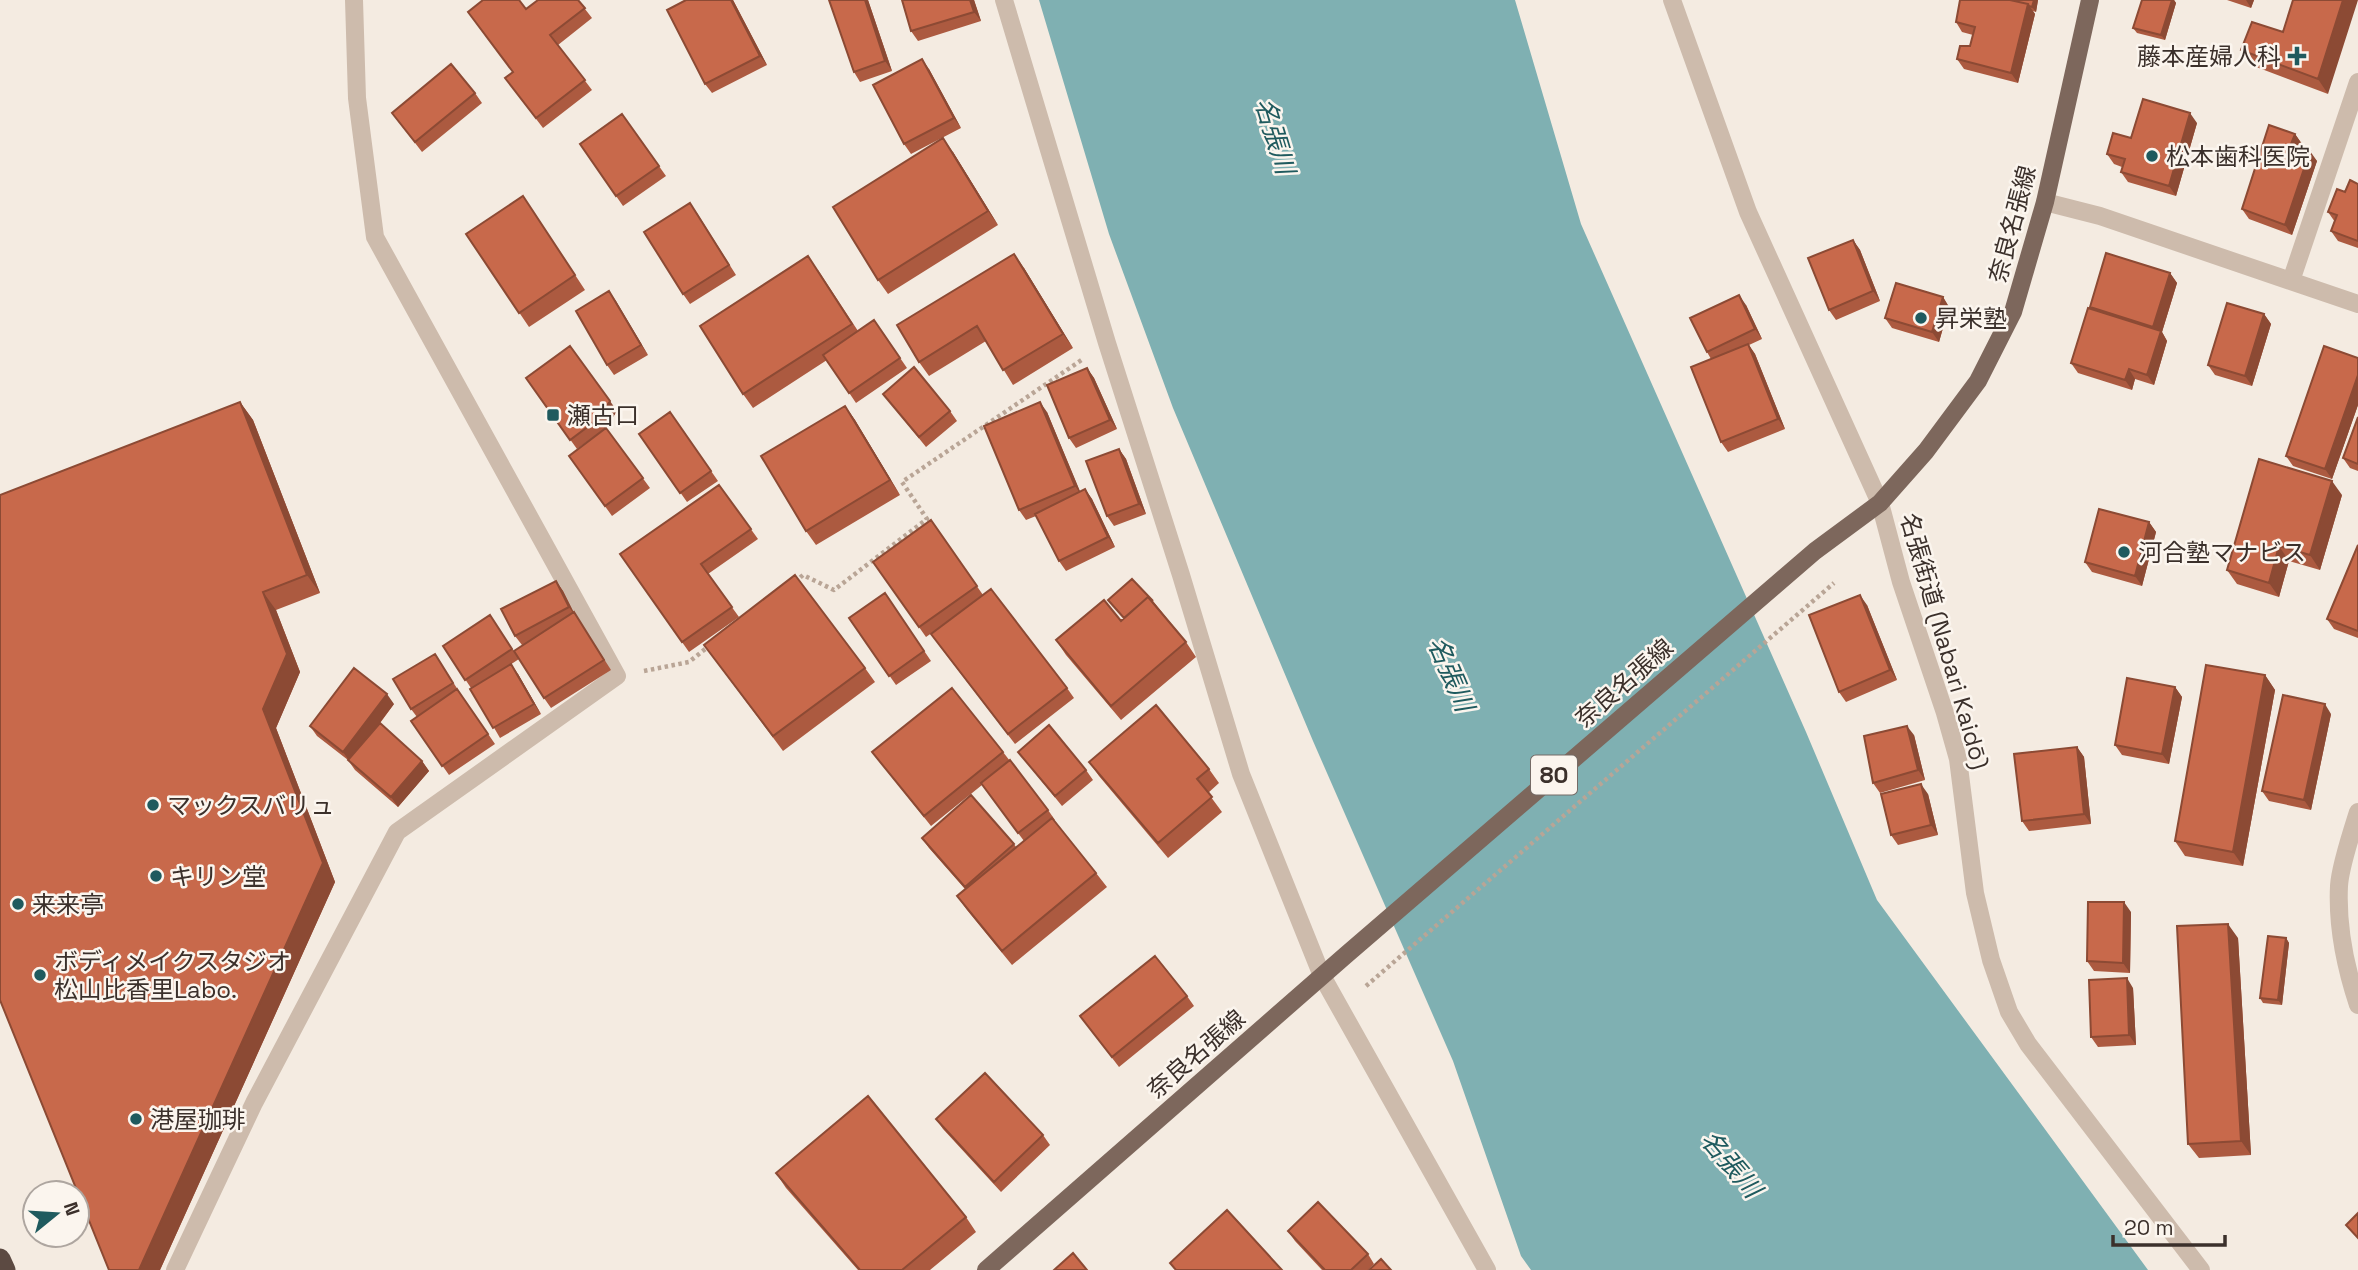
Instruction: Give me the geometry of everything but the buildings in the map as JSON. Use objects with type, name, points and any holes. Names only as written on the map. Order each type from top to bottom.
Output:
[{"type":"highway","points":[[0,1259],[5,1270]]},
{"type":"main road","name":"奈良名張線","points":[[986,1270],[1763,595],[1815,551],[1880,503],[1926,451],[1978,381],[2013,312],[2045,202],[2090,0]]},
{"type":"street","points":[[175,1270],[254,1103],[397,832],[617,676],[375,237],[357,98],[354,0]]},
{"type":"street","points":[[1004,0],[1241,774],[1322,976],[1488,1270]]},
{"type":"street","name":"名張街道 (Nabari Kaidō)","points":[[1672,0],[1748,212],[1880,503],[1901,582],[1958,759],[1976,893],[1991,960],[2009,1012],[2028,1044],[2201,1270]]},
{"type":"street","points":[[2291,281],[2358,82]]},
{"type":"street","points":[[2045,202],[2100,216],[2358,304]]},
{"type":"street","points":[[2358,812],[2339,884],[2342,944],[2348,975],[2358,1004]]},
{"type":"path","points":[[793,583],[803,575],[834,590],[854,575],[927,519],[902,482],[1107,343]]},
{"type":"path","points":[[1366,986],[1833,583]]},
{"type":"path","points":[[617,676],[689,662],[710,646]]},
{"type":"water","name":"名張川","points":[[1039,0],[1515,0],[1581,224],[1806,732],[1877,900],[2148,1270],[1531,1270],[1521,1256],[1453,1061],[1313,741],[1173,408],[1109,234]]},
{"type":"place","name":"藤本産婦人科","points":[[2297,56]]},
{"type":"place","name":"松本歯科医院","points":[[2152,156]]},
{"type":"place","name":"昇栄塾","points":[[1921,318]]},
{"type":"place","name":"瀬古口","points":[[553,415]]},
{"type":"place","name":"河合塾マナビス","points":[[2124,552]]},
{"type":"place","name":"マックスバリュ","points":[[153,805]]},
{"type":"place","name":"キリン堂","points":[[156,876]]},
{"type":"place","name":"来来亭","points":[[18,904]]},
{"type":"place","name":"ボディメイクスタジオ 松山比香里Labo.","points":[[40,975]]},
{"type":"place","name":"港屋珈琲","points":[[136,1119]]}]
